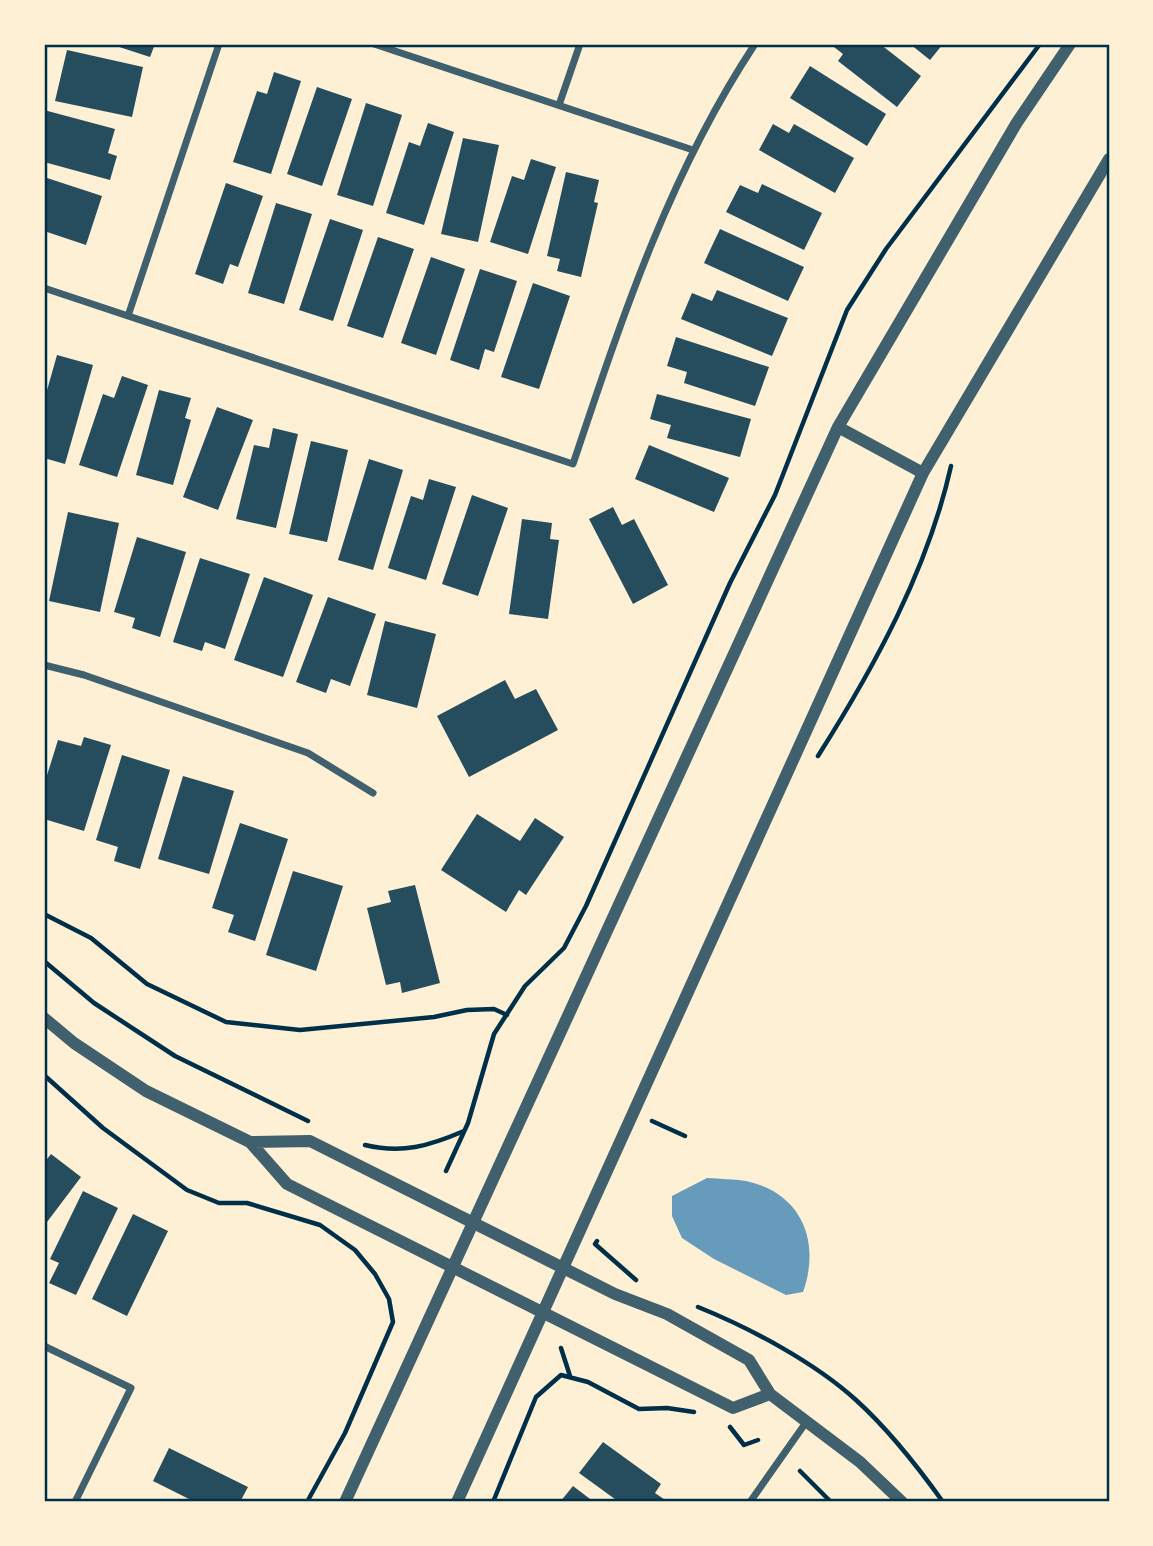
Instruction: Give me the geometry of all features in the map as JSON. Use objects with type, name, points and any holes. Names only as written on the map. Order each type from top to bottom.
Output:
[{"type":"street","points":[[128,316],[219,44]]},
{"type":"street","points":[[374,44],[693,150]]},
{"type":"street","points":[[559,105],[580,44]]},
{"type":"street","points":[[44,288],[573,464],[643,261],[693,150],[755,44]]},
{"type":"street","points":[[345,1502],[471,1222],[838,427],[1016,124],[1070,44]]},
{"type":"street","points":[[457,1502],[923,473],[1109,159]]},
{"type":"street","points":[[838,427],[923,473]]},
{"type":"street","points":[[44,665],[84,676],[308,753],[373,793]]},
{"type":"street","points":[[44,1018],[74,1043],[146,1091],[250,1142],[287,1184],[733,1408],[769,1394]]},
{"type":"street","points":[[250,1142],[310,1142],[564,1268],[667,1314],[749,1360],[769,1394],[860,1462],[902,1502]]},
{"type":"street","points":[[44,1346],[131,1388],[75,1502]]},
{"type":"street","points":[[750,1502],[807,1421]]},
{"type":"path","points":[[446,1171],[465,1130],[494,1034],[525,986],[564,948],[586,906],[730,583],[775,495],[846,310],[886,249],[1040,44]]},
{"type":"path","points":[[813,764],[858,694],[895,616],[939,519],[952,462]]},
{"type":"path","points":[[44,914],[91,938],[147,984],[226,1022],[299,1030],[422,1018],[467,1010],[494,1009],[507,1015]]},
{"type":"path","points":[[44,961],[94,1003],[175,1056],[317,1125]]},
{"type":"path","points":[[44,1075],[103,1128],[187,1190],[219,1203],[247,1203],[320,1225],[355,1250],[375,1275],[389,1299],[393,1322],[345,1433],[307,1502]]},
{"type":"path","points":[[646,1133],[657,1108]]},
{"type":"path","points":[[652,1121],[685,1136]]},
{"type":"path","points":[[355,1140],[367,1146],[404,1150],[428,1147],[465,1130]]},
{"type":"path","points":[[601,1231],[595,1244],[643,1285]]},
{"type":"path","points":[[694,1306],[733,1321],[825,1377],[856,1400],[921,1472],[943,1502]]},
{"type":"path","points":[[561,1348],[570,1376]]},
{"type":"path","points":[[493,1502],[536,1397],[561,1375],[570,1376],[639,1409],[667,1408],[698,1412]]},
{"type":"path","points":[[727,1422],[744,1445],[758,1440]]},
{"type":"path","points":[[800,1471],[831,1502]]},
{"type":"water","points":[[707,1178],[746,1181],[765,1187],[781,1196],[793,1208],[808,1238],[810,1255],[803,1292],[786,1295],[714,1259],[682,1238],[672,1216],[672,1196]]},
{"type":"building","points":[[110,44],[155,44],[150,57]]},
{"type":"building","points":[[830,44],[880,44],[921,76],[897,107],[838,61],[843,54]]},
{"type":"building","points":[[910,44],[943,44],[930,60]]},
{"type":"building","points":[[67,50],[143,67],[132,117],[55,101]]},
{"type":"building","points":[[810,66],[886,114],[867,146],[790,98]]},
{"type":"building","points":[[274,72],[301,81],[271,174],[233,162],[257,91],[267,94]]},
{"type":"building","points":[[317,87],[352,99],[322,186],[287,174]]},
{"type":"building","points":[[366,103],[402,115],[373,206],[337,195]]},
{"type":"building","points":[[44,110],[115,129],[108,153],[117,156],[110,180],[44,162]]},
{"type":"building","points":[[428,123],[454,132],[424,225],[386,213],[409,142],[420,146]]},
{"type":"building","points":[[773,124],[789,133],[794,124],[854,158],[835,193],[759,150]]},
{"type":"building","points":[[463,138],[499,145],[478,242],[441,234]]},
{"type":"building","points":[[531,159],[556,167],[528,254],[490,242],[512,176],[524,180]]},
{"type":"building","points":[[566,172],[599,180],[594,202],[598,203],[581,277],[557,271],[560,259],[547,256]]},
{"type":"building","points":[[44,177],[102,196],[86,245],[44,231]]},
{"type":"building","points":[[226,183],[263,196],[238,267],[230,264],[223,284],[195,274]]},
{"type":"building","points":[[762,184],[822,213],[804,250],[726,212],[740,185],[758,193]]},
{"type":"building","points":[[276,203],[312,214],[284,304],[248,293]]},
{"type":"building","points":[[330,219],[363,230],[333,321],[299,310]]},
{"type":"building","points":[[720,229],[804,267],[788,301],[704,263]]},
{"type":"building","points":[[378,237],[414,249],[383,338],[347,326]]},
{"type":"building","points":[[431,257],[465,269],[436,355],[401,343]]},
{"type":"building","points":[[480,269],[517,281],[494,352],[485,349],[479,370],[450,360]]},
{"type":"building","points":[[533,283],[570,296],[539,389],[501,377]]},
{"type":"building","points":[[717,290],[788,318],[772,356],[681,319],[692,293],[712,301]]},
{"type":"building","points":[[676,337],[769,367],[755,406],[684,383],[687,372],[667,366]]},
{"type":"building","points":[[57,355],[93,365],[65,464],[44,458],[44,401]]},
{"type":"building","points":[[122,376],[148,385],[117,477],[79,465],[103,394],[114,398]]},
{"type":"building","points":[[159,390],[191,398],[185,418],[191,420],[173,485],[136,475]]},
{"type":"building","points":[[657,394],[751,419],[740,457],[667,438],[671,425],[650,419]]},
{"type":"building","points":[[217,407],[253,420],[218,510],[183,497]]},
{"type":"building","points":[[273,428],[298,434],[276,528],[236,519],[254,445],[269,448]]},
{"type":"building","points":[[311,441],[348,450],[327,542],[289,534]]},
{"type":"building","points":[[649,445],[729,478],[714,512],[635,479]]},
{"type":"building","points":[[369,459],[403,470],[373,570],[338,560]]},
{"type":"building","points":[[429,479],[456,487],[426,580],[388,568],[411,496],[423,500]]},
{"type":"building","points":[[472,495],[508,508],[478,596],[442,584]]},
{"type":"building","points":[[613,507],[622,525],[634,519],[668,585],[633,604],[589,519]]},
{"type":"building","points":[[68,512],[119,523],[100,612],[49,601]]},
{"type":"building","points":[[522,519],[552,523],[550,539],[559,540],[548,619],[509,614]]},
{"type":"building","points":[[137,537],[186,552],[160,637],[132,628],[135,618],[114,612]]},
{"type":"building","points":[[200,558],[250,574],[225,649],[205,642],[202,651],[173,642]]},
{"type":"building","points":[[264,577],[313,595],[283,677],[234,660]]},
{"type":"building","points":[[328,597],[376,614],[350,686],[331,679],[326,693],[296,682]]},
{"type":"building","points":[[385,621],[436,634],[417,708],[367,695]]},
{"type":"building","points":[[505,680],[515,699],[536,689],[558,730],[469,777],[437,716]]},
{"type":"building","points":[[84,737],[111,745],[84,831],[44,819],[44,785],[58,740],[81,746]]},
{"type":"building","points":[[122,755],[170,770],[140,869],[114,861],[118,847],[96,840]]},
{"type":"building","points":[[183,776],[234,791],[209,874],[158,859]]},
{"type":"building","points":[[477,814],[520,841],[535,818],[564,837],[526,895],[519,890],[506,912],[441,870]]},
{"type":"building","points":[[240,823],[288,839],[255,941],[228,932],[234,915],[212,908]]},
{"type":"building","points":[[293,871],[343,886],[316,971],[266,955]]},
{"type":"building","points":[[415,885],[440,983],[402,993],[400,982],[386,985],[367,908],[391,902],[388,891]]},
{"type":"building","points":[[51,1154],[81,1177],[44,1226],[44,1163]]},
{"type":"building","points":[[83,1191],[118,1208],[76,1295],[49,1283],[59,1263],[50,1259]]},
{"type":"building","points":[[133,1214],[168,1231],[127,1316],[92,1299]]},
{"type":"building","points":[[603,1442],[661,1484],[655,1493],[668,1502],[619,1502],[579,1473]]},
{"type":"building","points":[[169,1448],[248,1487],[240,1502],[195,1502],[153,1481]]},
{"type":"building","points":[[573,1486],[594,1502],[560,1502]]}]
